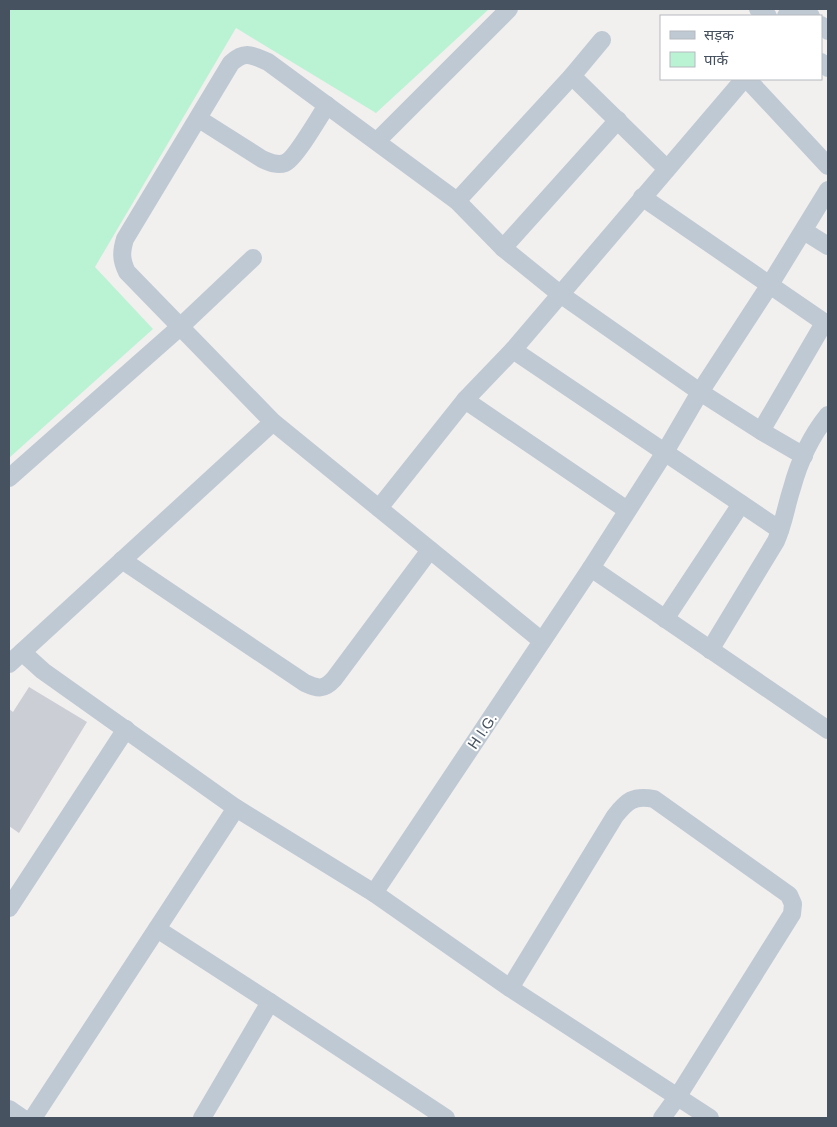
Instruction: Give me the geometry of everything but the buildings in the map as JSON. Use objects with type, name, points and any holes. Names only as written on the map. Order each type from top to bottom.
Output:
[{"type":"street","points":[[377,141],[509,9]]},
{"type":"street","points":[[457,202],[572,76],[602,40]]},
{"type":"street","points":[[542,641],[273,422],[127,272],[122,262],[122,250],[125,239],[231,63],[242,55],[255,56],[268,62],[377,141],[457,202],[503,248],[560,294],[700,392],[804,456]]},
{"type":"street","points":[[572,76],[667,168]]},
{"type":"street","points":[[379,508],[465,400],[513,350],[642,197],[745,80]]},
{"type":"street","points":[[747,80],[828,166]]},
{"type":"street","points":[[199,119],[262,159],[278,164],[284,163],[293,156],[327,105]]},
{"type":"street","points":[[503,248],[618,120]]},
{"type":"street","name":"H I.G.","points":[[374,893],[665,452],[700,392],[804,231],[828,190]]},
{"type":"street","points":[[642,197],[826,324],[761,431]]},
{"type":"street","points":[[804,231],[828,246]]},
{"type":"street","points":[[9,478],[180,327],[253,258]]},
{"type":"street","points":[[513,350],[780,530]]},
{"type":"street","points":[[465,400],[627,510]]},
{"type":"street","points":[[710,650],[776,540],[791,489],[804,456],[828,415]]},
{"type":"street","points":[[273,422],[15,658],[43,670],[236,808],[374,893],[510,988],[710,1118]]},
{"type":"street","points":[[665,619],[741,504]]},
{"type":"street","points":[[122,560],[305,683],[320,688],[328,686],[334,679],[430,550]]},
{"type":"street","points":[[590,568],[828,730]]},
{"type":"street","points":[[9,908],[126,730]]},
{"type":"street","points":[[510,988],[615,816],[627,802],[643,797],[654,800],[790,894],[792,914],[678,1096],[662,1118]]},
{"type":"street","points":[[33,1118],[236,808]]},
{"type":"street","points":[[157,929],[446,1118]]},
{"type":"street","points":[[202,1118],[270,1002]]},
{"type":"street","points":[[9,1109],[22,1118]]},
{"type":"green space","points":[[9,9],[489,9],[376,113],[236,28],[95,267],[153,329],[9,458]]}]
